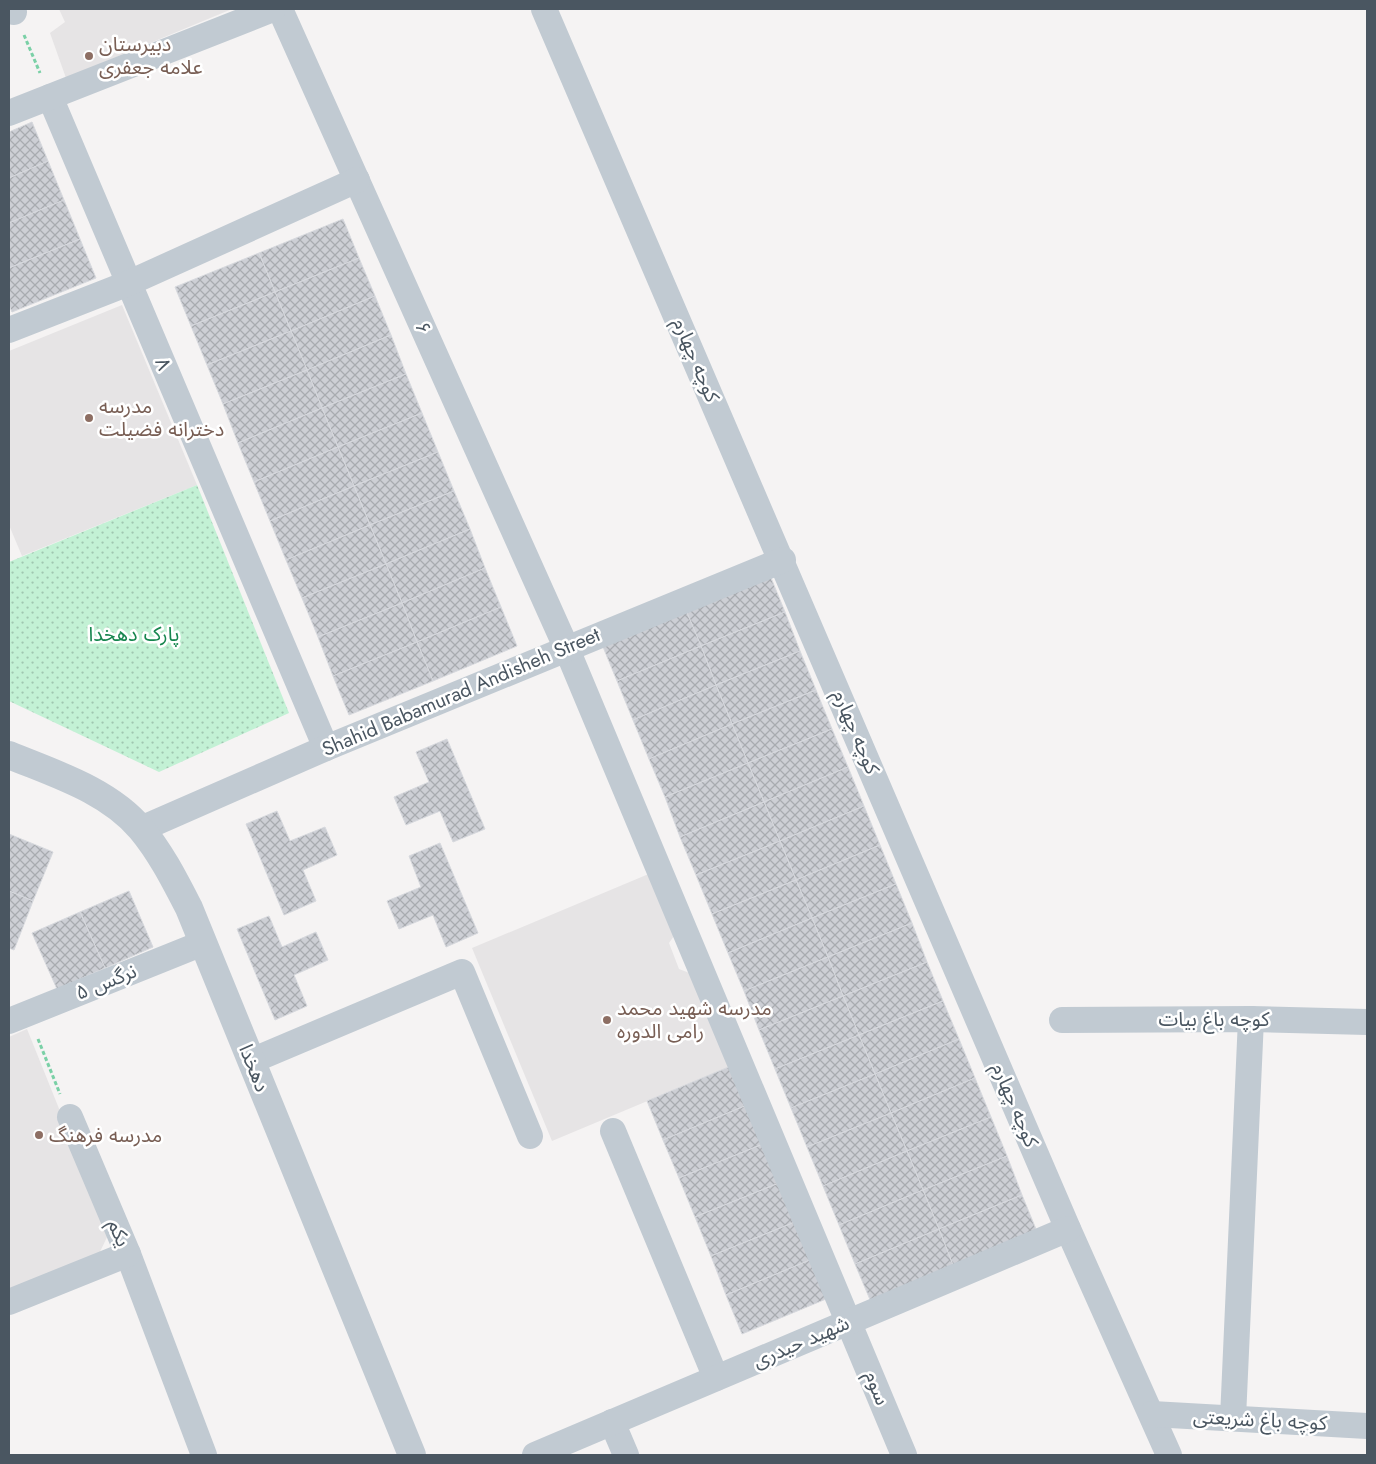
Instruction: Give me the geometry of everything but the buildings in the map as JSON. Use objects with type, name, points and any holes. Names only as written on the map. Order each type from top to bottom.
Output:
[{"type":"street","points":[[9,113],[273,9]]},
{"type":"street","name":"۶","points":[[280,9],[566,647],[850,1322]]},
{"type":"street","name":"کوچه چهارم","points":[[544,9],[783,560],[1068,1229],[1169,1455]]},
{"type":"street","name":"۸","points":[[50,97],[326,748]]},
{"type":"street","points":[[9,330],[129,283],[357,180]]},
{"type":"street","name":"Shahid Babamurad Andisheh Street","points":[[141,829],[326,748],[566,647],[783,560]]},
{"type":"street","name":"دهخدا","points":[[9,755],[72,781],[105,799],[141,829],[169,871],[189,908],[412,1455]]},
{"type":"street","name":"نرگس ۵","points":[[18,1017],[203,943]]},
{"type":"street","points":[[251,1061],[462,972],[530,1136]]},
{"type":"street","points":[[1233,1418],[1251,1019]]},
{"type":"street","name":"کوچه باغ بیات","points":[[1062,1020],[1251,1019],[1367,1022]]},
{"type":"street","name":"یکم","points":[[70,1117],[128,1254],[204,1455]]},
{"type":"street","points":[[613,1131],[716,1378]]},
{"type":"street","name":"شهید حیدری","points":[[535,1455],[1068,1229]]},
{"type":"street","points":[[9,1302],[128,1254]]},
{"type":"street","name":"سوم","points":[[850,1322],[904,1455]]},
{"type":"street","name":"کوچه باغ شریعتی","points":[[1152,1414],[1367,1426]]},
{"type":"street","points":[[612,1422],[626,1455]]},
{"type":"path","points":[[13,10],[50,97]]},
{"type":"path","points":[[18,1017],[70,1117]]},
{"type":"shaded area","name":"دبیرستان علامه جعفری","points":[[59,9],[232,9],[66,78],[50,33],[65,22]]},
{"type":"shaded area","name":"مدرسه دخترانه فضيلت","points":[[122,305],[197,485],[22,556],[9,525],[9,351]]},
{"type":"shaded area","name":"مدرسه شهید محمد رامی الدوره","points":[[651,873],[676,933],[669,943],[679,969],[692,974],[731,1066],[552,1141],[472,948]]},
{"type":"shaded area","name":"مدرسه فرهنگ","points":[[27,1029],[109,1233],[97,1258],[9,1293],[9,1037]]},
{"type":"green space","name":"پارک دهخدا","points":[[197,485],[289,713],[159,772],[9,701],[9,562]]},
{"type":"place","name":"دبیرستان علامه جعفری","points":[[89,56]]},
{"type":"place","name":"مدرسه دخترانه فضيلت","points":[[89,418]]},
{"type":"place","name":"مدرسه شهید محمد رامی الدوره","points":[[607,1020]]},
{"type":"place","name":"مدرسه فرهنگ","points":[[39,1135]]}]
